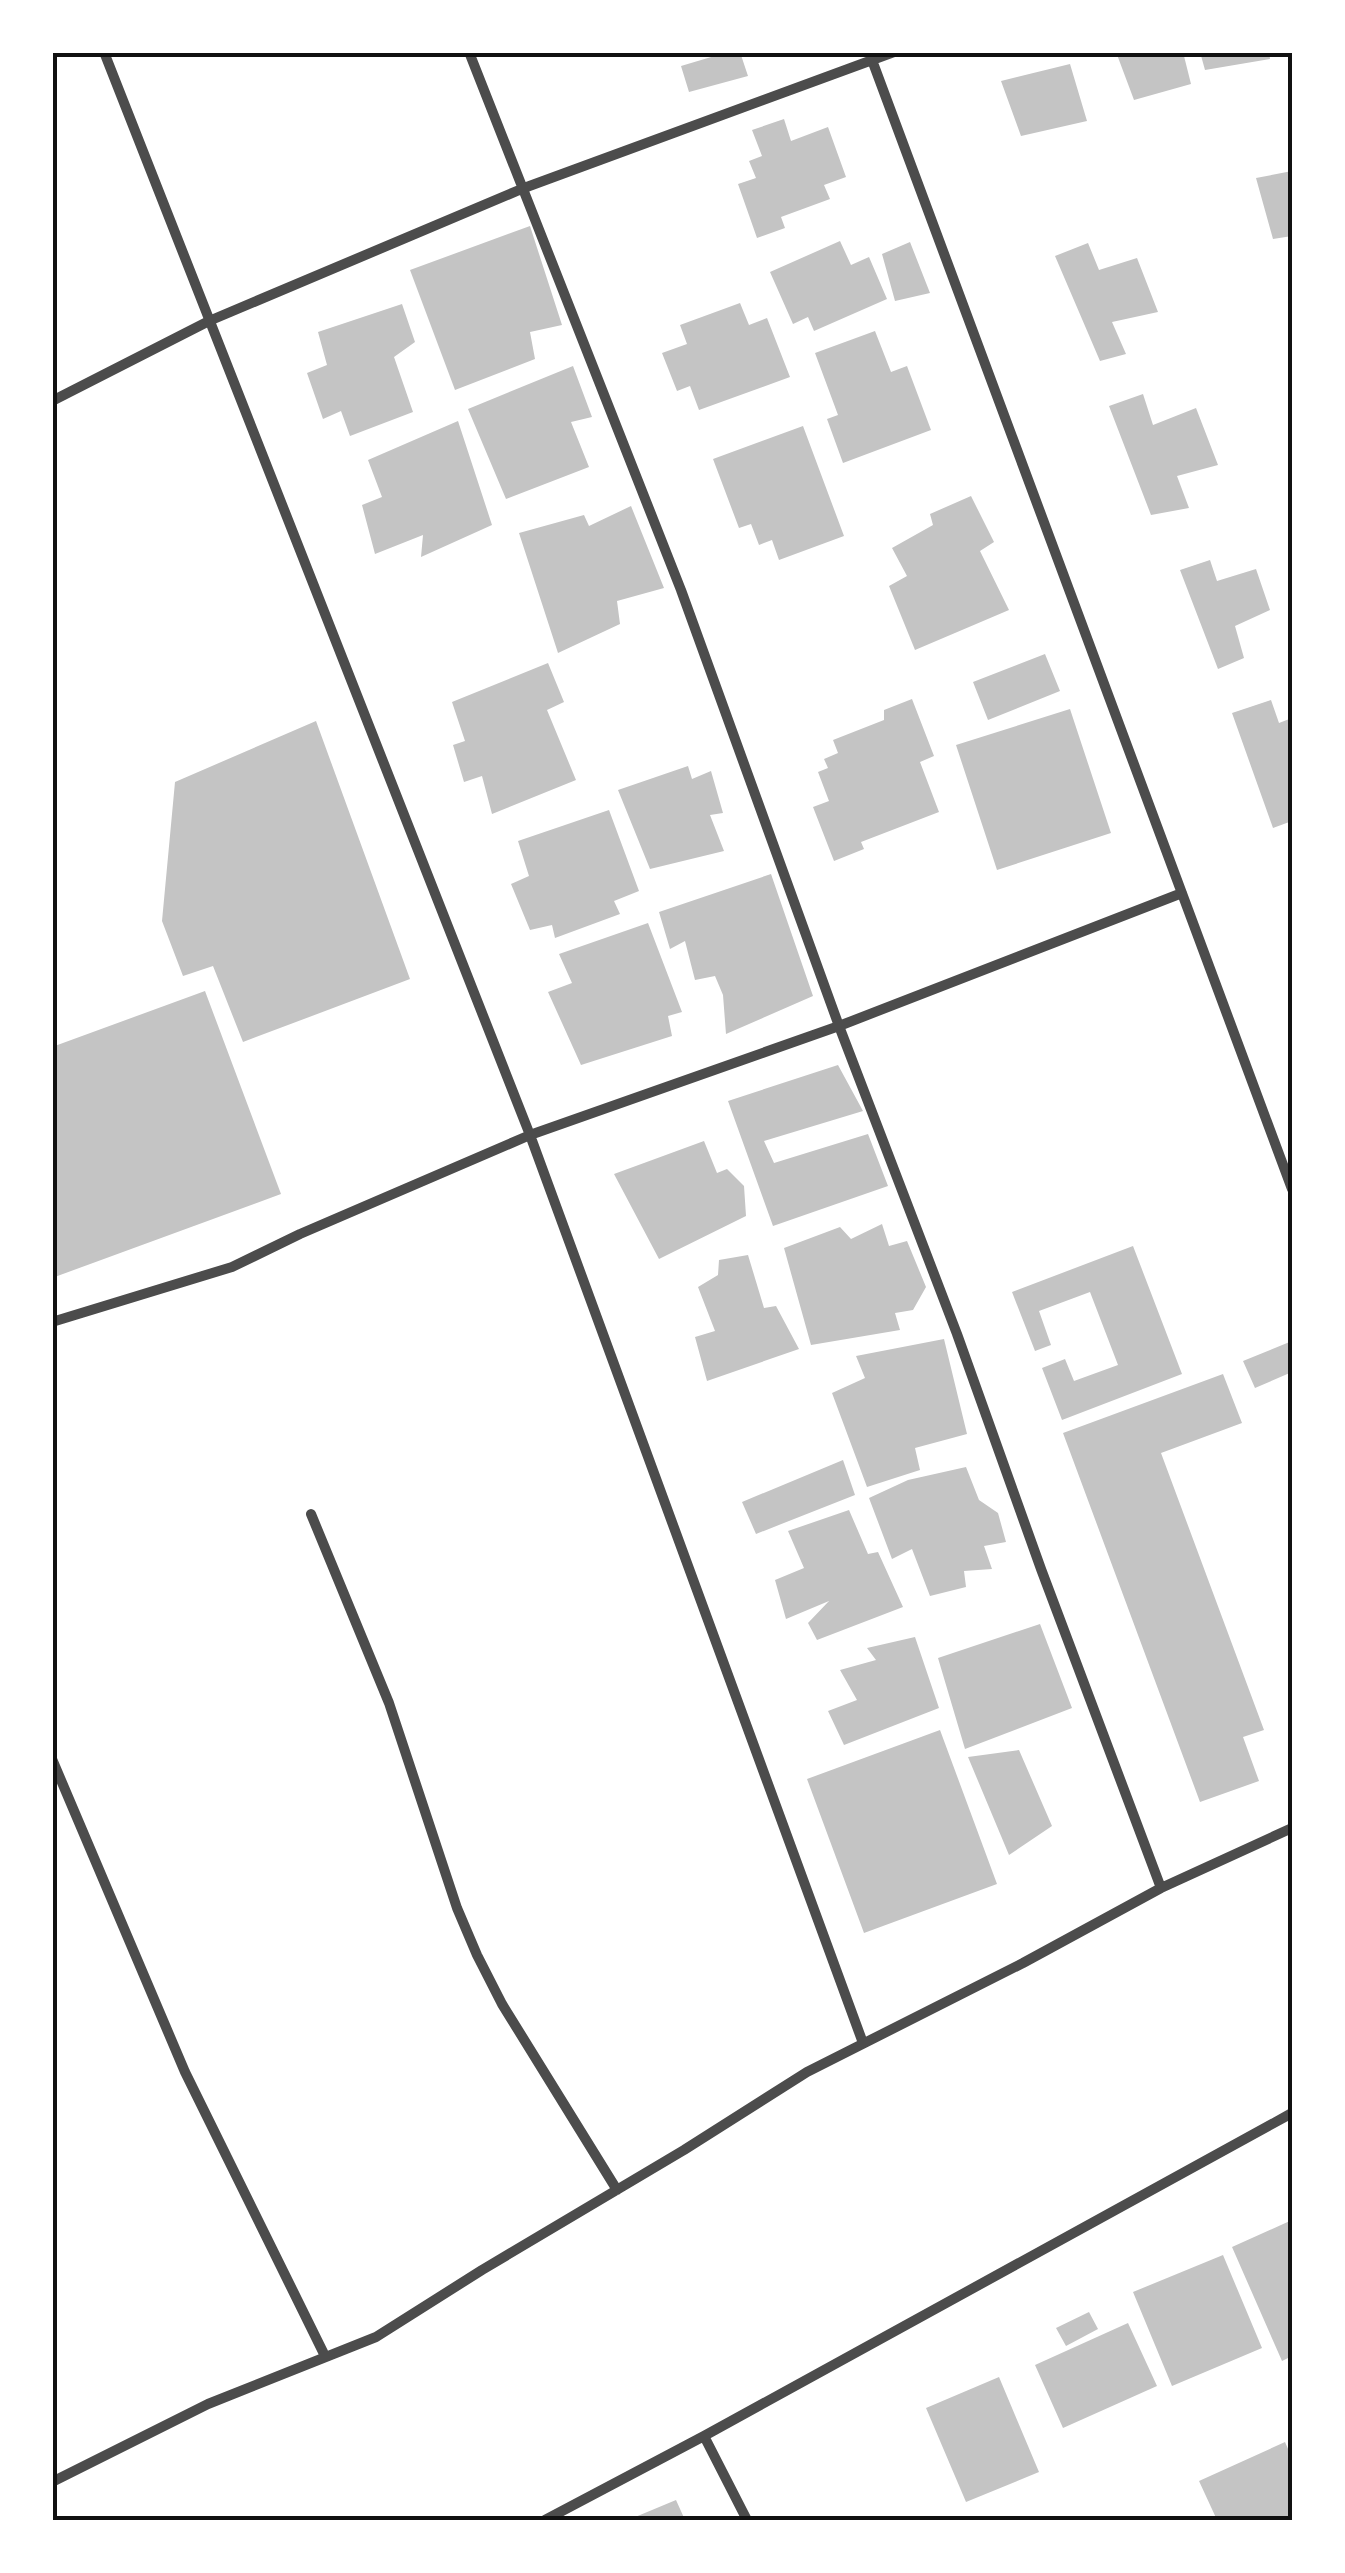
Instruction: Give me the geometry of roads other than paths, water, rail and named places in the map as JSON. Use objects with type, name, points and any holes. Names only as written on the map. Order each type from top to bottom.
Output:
[{"type":"street","points":[[104,52],[530,1135],[863,2043]]},
{"type":"street","points":[[469,52],[681,590],[838,1026],[958,1334],[1160,1888]]},
{"type":"street","points":[[52,401],[209,321],[524,188],[870,56],[894,52]]},
{"type":"street","points":[[870,56],[1292,1189]]},
{"type":"street","points":[[52,1322],[232,1267],[530,1135],[838,1026],[1182,893]]},
{"type":"street","points":[[310,1514],[389,1703],[457,1908],[477,1956],[502,2004],[617,2190]]},
{"type":"street","points":[[52,1759],[185,2072],[325,2356]]},
{"type":"street","points":[[52,2482],[208,2404],[376,2337],[808,2072],[1023,1964],[1160,1888],[1292,1828]]},
{"type":"street","points":[[545,2520],[1292,2113]]},
{"type":"street","points":[[704,2436],[747,2520]]}]
